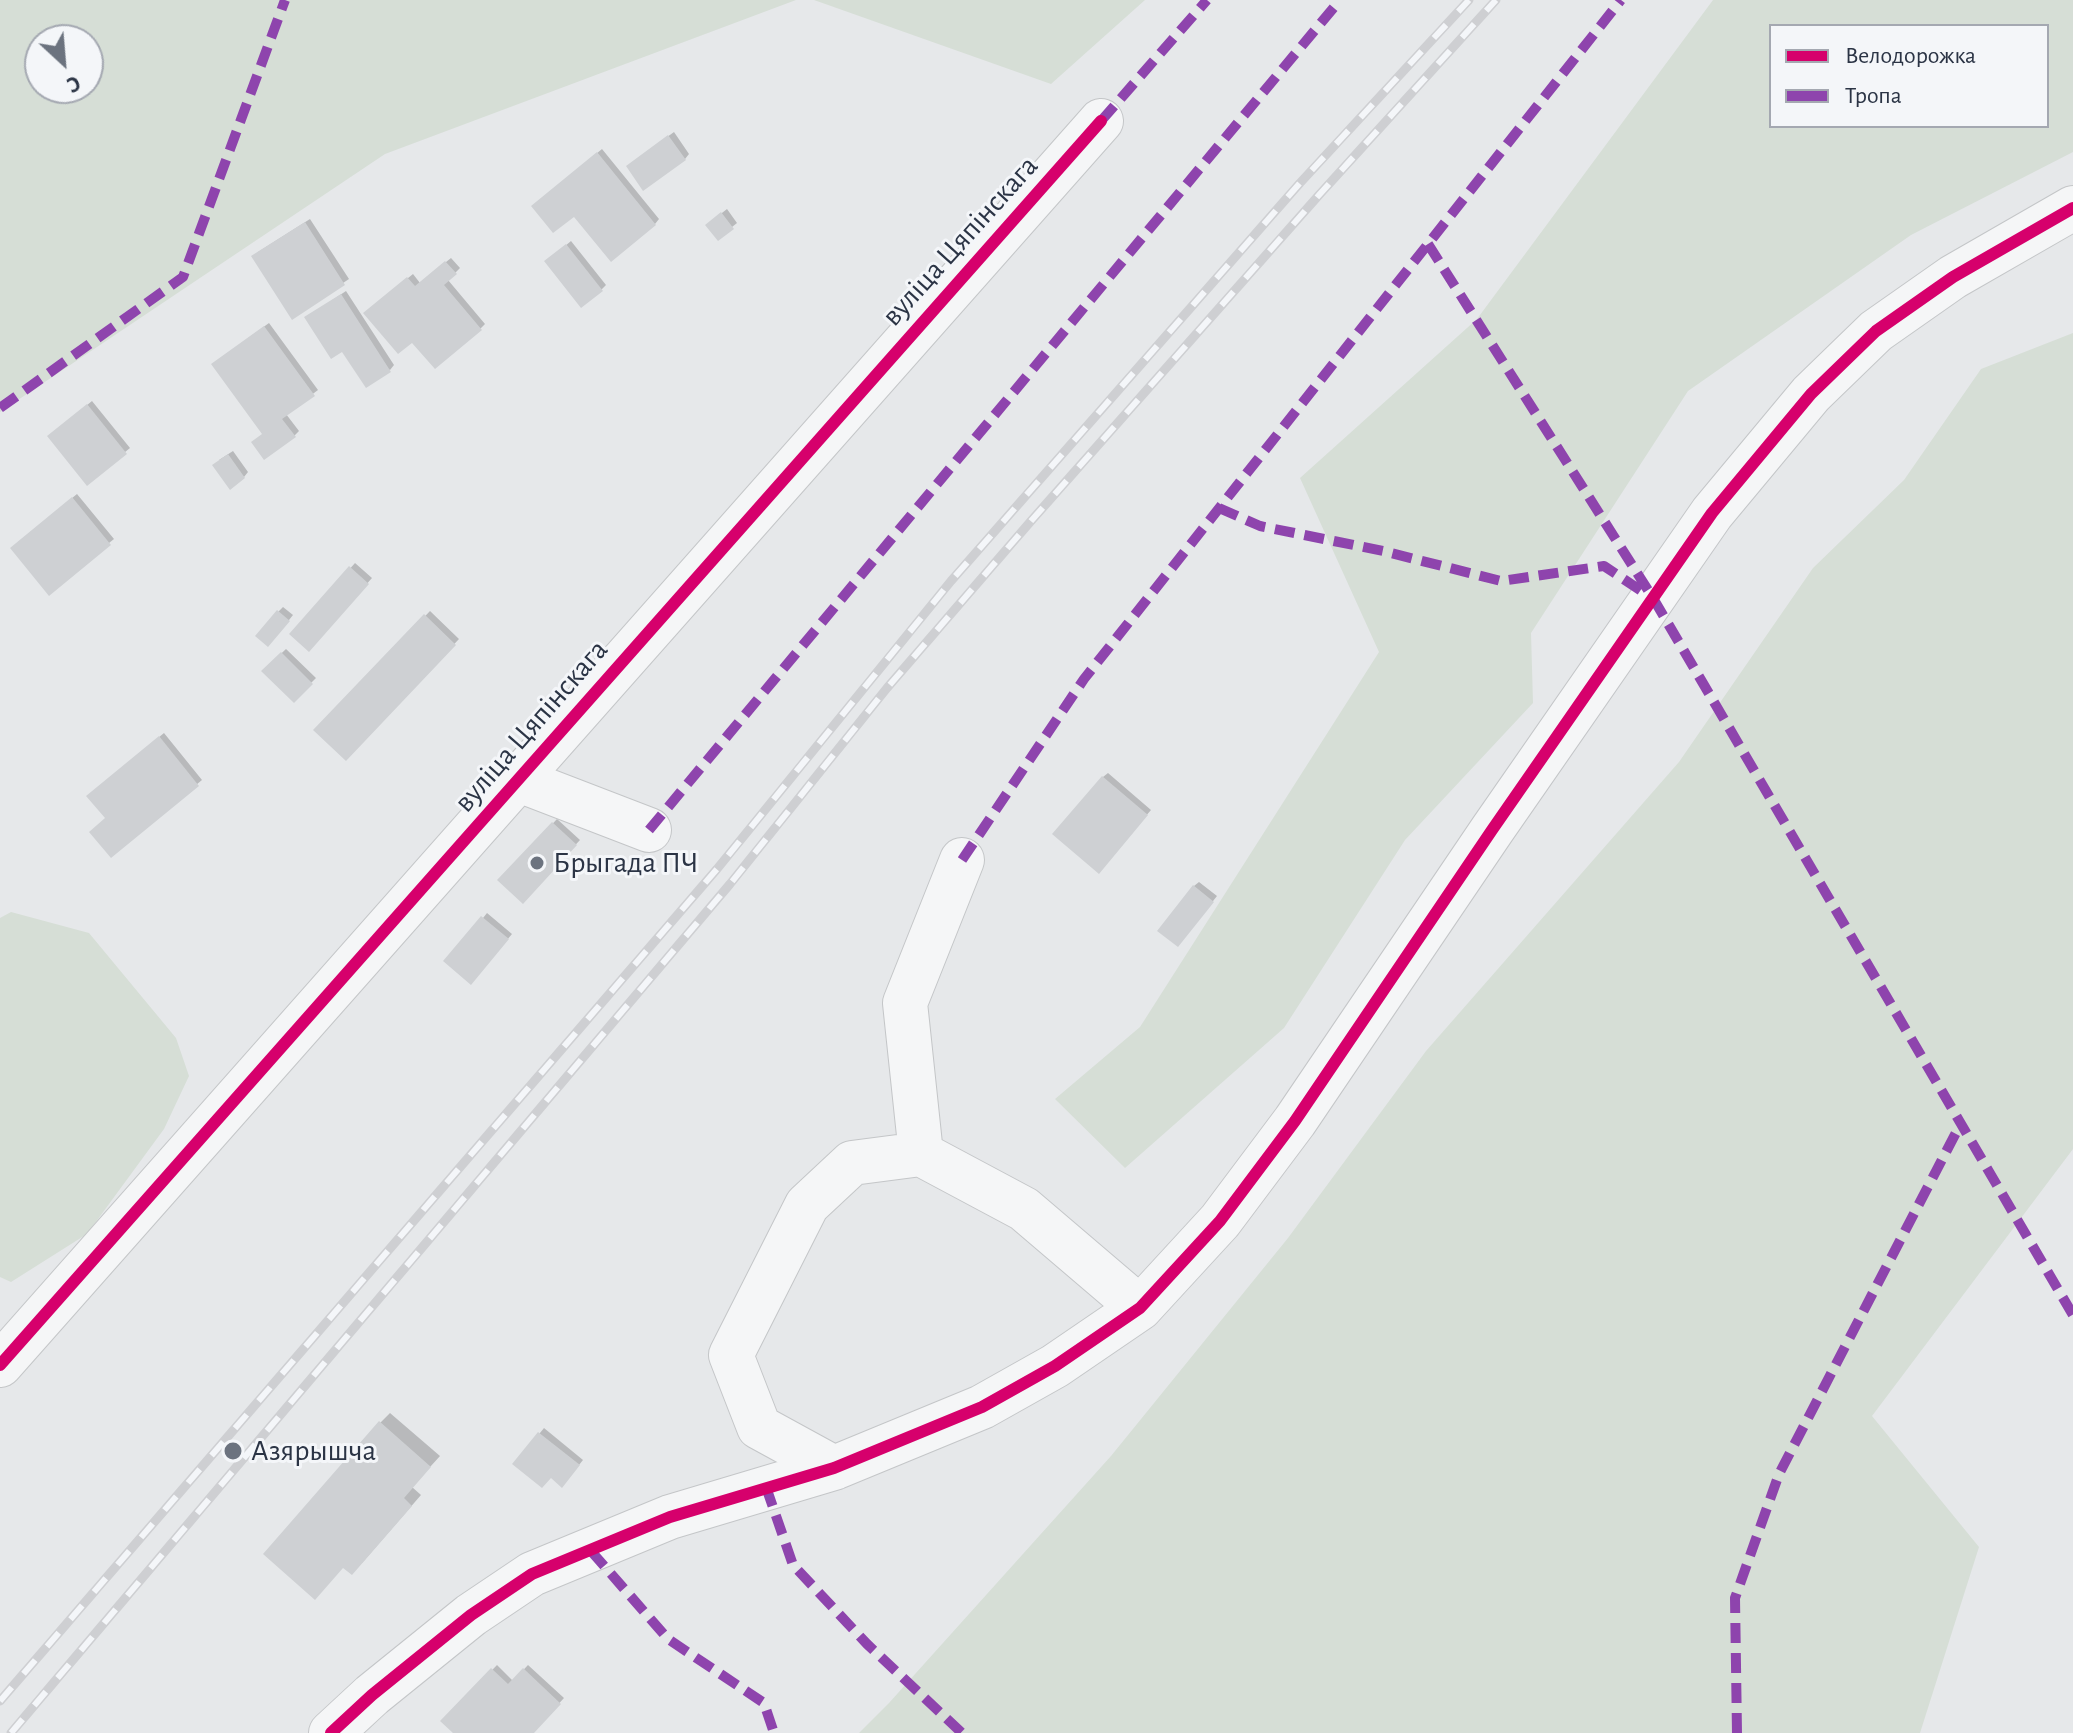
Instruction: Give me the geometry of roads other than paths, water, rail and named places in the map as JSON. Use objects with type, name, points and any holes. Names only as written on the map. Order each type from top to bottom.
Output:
[{"type":"street","name":"вуліца Цяпінскага","points":[[0,1365],[1101,121]]},
{"type":"street","points":[[331,1733],[471,1615],[532,1574],[670,1517],[834,1468],[982,1407],[1055,1366],[1140,1308],[1220,1221],[1295,1121],[1712,513],[1811,394],[1876,331],[1953,277],[2073,208]]},
{"type":"street","points":[[519,780],[649,830]]},
{"type":"street","points":[[921,1154],[905,1003],[962,860]]},
{"type":"street","points":[[834,1468],[759,1427],[731,1355],[807,1205],[852,1163],[921,1154],[1024,1209],[1140,1308]]},
{"type":"railway","points":[[0,1701],[717,869],[951,581],[1300,183],[1469,0]]},
{"type":"railway","points":[[11,1733],[730,884],[887,688],[1319,195],[1496,0]]},
{"type":"place","name":"Брыгада ПЧ","points":[[537,863]]},
{"type":"place","name":"Азярышча","points":[[233,1451]]}]
